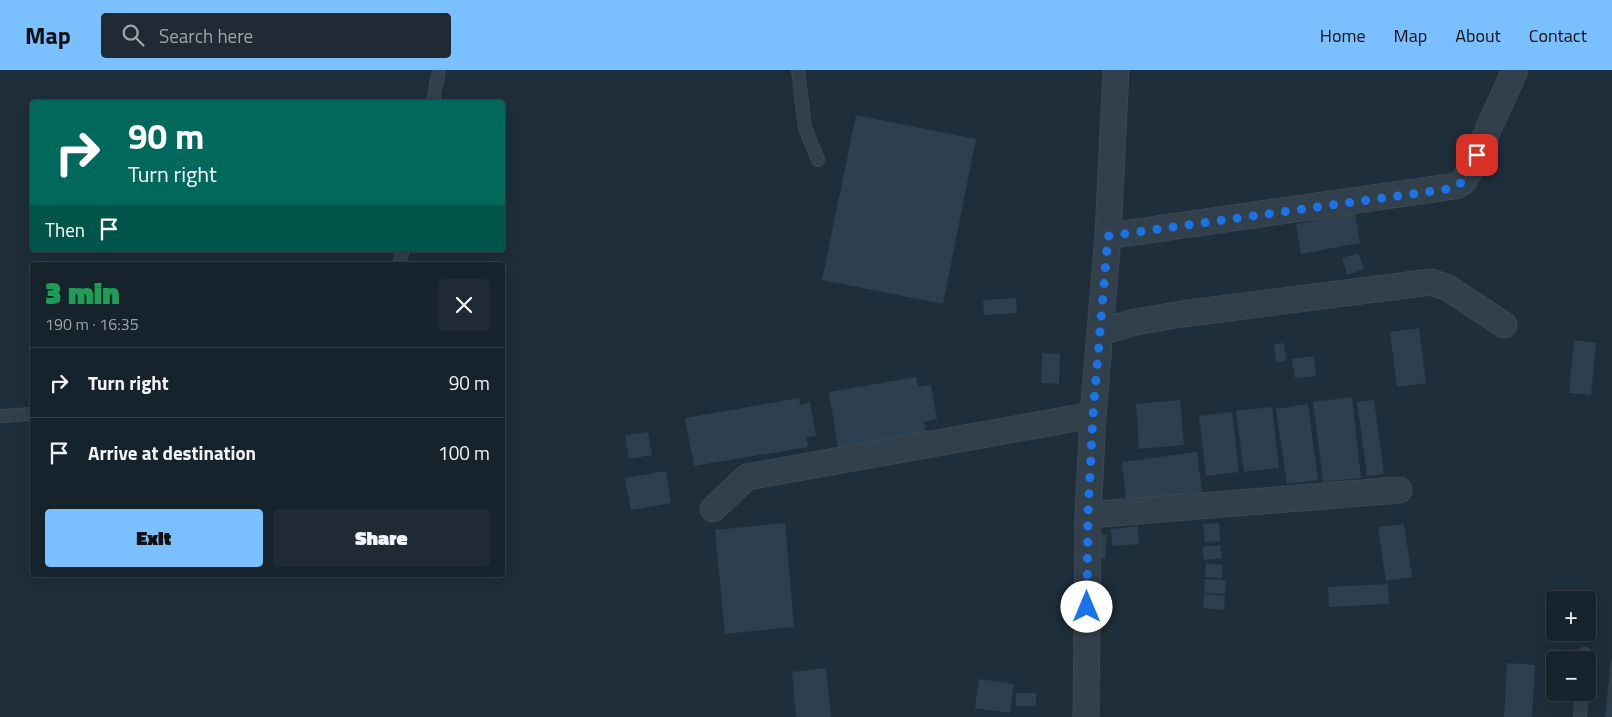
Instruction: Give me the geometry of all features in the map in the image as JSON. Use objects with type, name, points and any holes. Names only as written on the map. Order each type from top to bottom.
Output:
[{"type":"street","points":[[1086,717],[1088,515],[1093,415],[1108,236],[1116,70]]},
{"type":"street","points":[[1108,236],[1456,186],[1463,182],[1469,172],[1515,70]]},
{"type":"street","points":[[1101,332],[1135,322],[1182,314],[1431,282],[1448,288],[1504,325]]},
{"type":"street","points":[[713,509],[747,477],[1093,415]]},
{"type":"street","points":[[1088,515],[1399,490]]},
{"type":"lane","points":[[433,100],[439,70]]},
{"type":"lane","points":[[798,70],[805,128],[818,160]]},
{"type":"lane","points":[[0,416],[30,414]]},
{"type":"lane","points":[[1580,717],[1581,701]]},
{"type":"building","points":[[856,115],[976,139],[943,304],[822,280]]},
{"type":"building","points":[[1355,213],[1360,243],[1301,254],[1296,224]]},
{"type":"building","points":[[1358,253],[1364,269],[1347,275],[1342,258]]},
{"type":"building","points":[[1016,298],[1017,313],[984,315],[983,300]]},
{"type":"building","points":[[1419,328],[1426,383],[1397,387],[1390,332]]},
{"type":"building","points":[[1574,340],[1596,343],[1591,395],[1569,393]]},
{"type":"building","points":[[1284,343],[1286,361],[1276,362],[1274,344]]},
{"type":"building","points":[[1042,353],[1060,354],[1059,384],[1041,383]]},
{"type":"building","points":[[1314,356],[1316,376],[1295,378],[1292,359]]},
{"type":"building","points":[[916,377],[918,387],[931,385],[937,419],[924,422],[926,433],[838,448],[829,392]]},
{"type":"building","points":[[1352,397],[1361,478],[1323,482],[1313,402]]},
{"type":"building","points":[[799,398],[800,405],[810,402],[816,436],[806,437],[808,447],[694,466],[685,418]]},
{"type":"building","points":[[1180,400],[1184,445],[1139,449],[1136,404]]},
{"type":"building","points":[[1374,400],[1384,474],[1367,476],[1357,402]]},
{"type":"building","points":[[1308,404],[1318,480],[1287,484],[1276,409]]},
{"type":"building","points":[[1272,407],[1279,468],[1244,472],[1236,411]]},
{"type":"building","points":[[1232,412],[1239,472],[1206,476],[1199,416]]},
{"type":"building","points":[[648,432],[652,455],[629,459],[625,435]]},
{"type":"building","points":[[1197,452],[1202,492],[1126,501],[1122,462]]},
{"type":"building","points":[[666,471],[671,503],[631,510],[625,478]]},
{"type":"building","points":[[785,523],[794,627],[725,634],[715,530]]},
{"type":"building","points":[[1219,523],[1220,541],[1205,542],[1203,524]]},
{"type":"building","points":[[1404,524],[1412,577],[1386,581],[1378,527]]},
{"type":"building","points":[[1138,526],[1139,544],[1112,546],[1111,529]]},
{"type":"building","points":[[1094,534],[1107,535],[1105,559],[1092,558]]},
{"type":"building","points":[[1220,545],[1222,558],[1204,560],[1202,547]]},
{"type":"building","points":[[1206,563],[1223,565],[1222,578],[1205,577]]},
{"type":"building","points":[[1205,579],[1226,580],[1225,594],[1204,593]]},
{"type":"building","points":[[1388,584],[1389,604],[1329,607],[1328,587]]},
{"type":"building","points":[[1204,594],[1225,596],[1224,610],[1203,608]]},
{"type":"building","points":[[1611,660],[1612,717],[1605,717]]},
{"type":"building","points":[[1507,663],[1535,665],[1532,717],[1504,717]]},
{"type":"building","points":[[826,668],[831,717],[796,717],[792,672]]},
{"type":"building","points":[[979,679],[1014,684],[1010,713],[975,708]]},
{"type":"building","points":[[1016,693],[1036,693],[1036,706],[1016,706]]},
{"type":"route","points":[[1087,607],[1088,515],[1093,415],[1108,236],[1448,189],[1463,182],[1477,155]]}]
